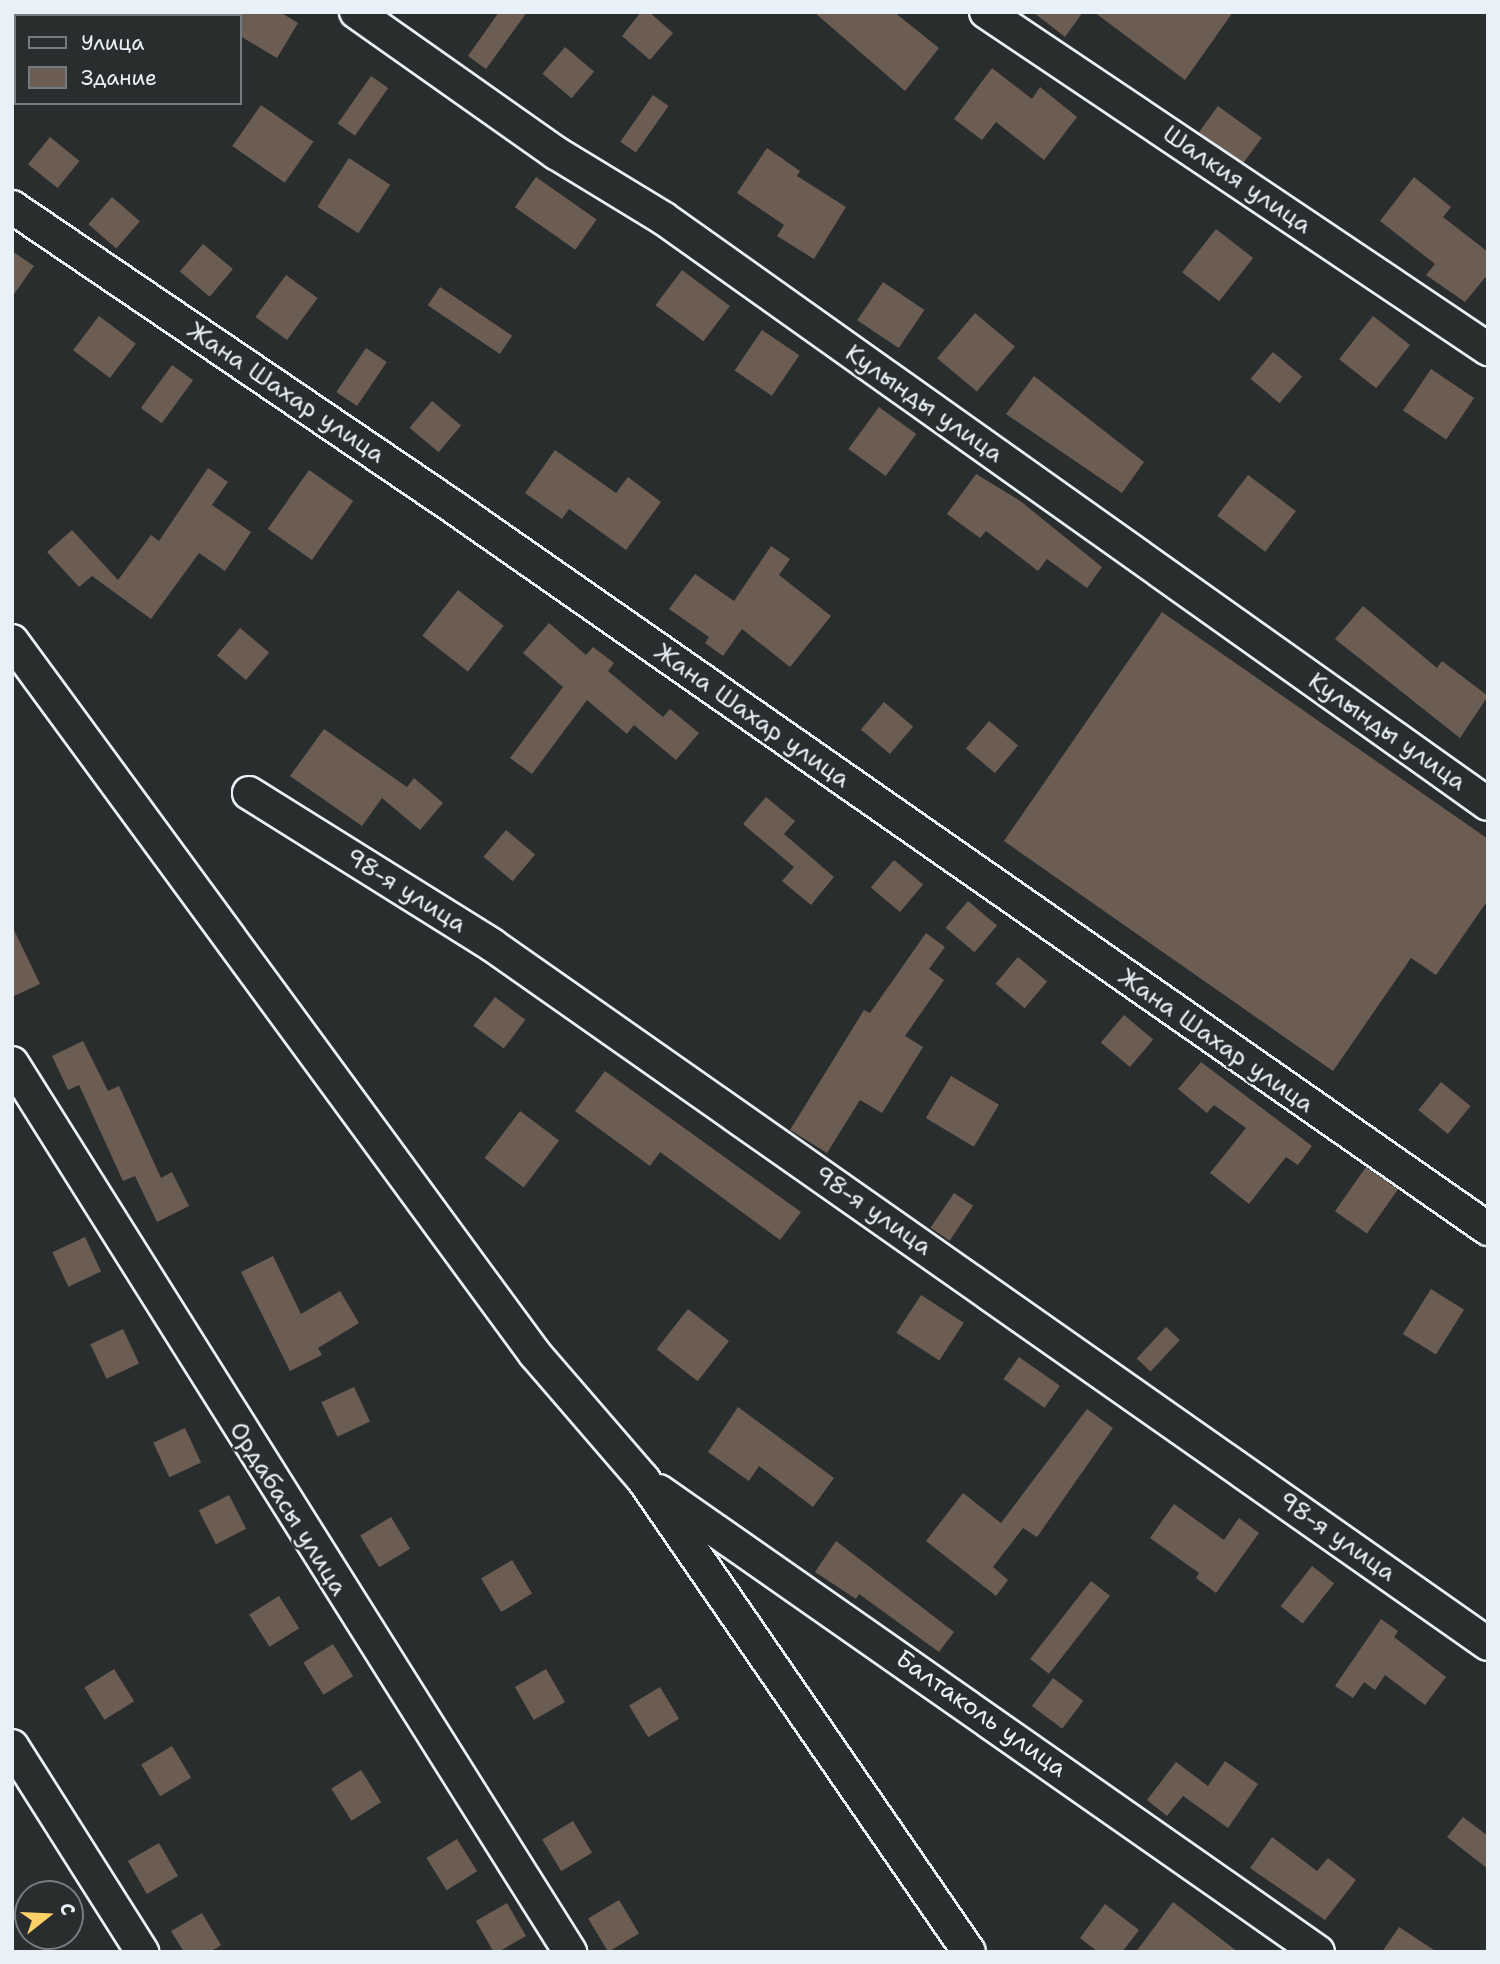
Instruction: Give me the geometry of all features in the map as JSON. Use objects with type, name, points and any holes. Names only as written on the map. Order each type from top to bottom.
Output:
[{"type":"street","name":"Кулынды улица","points":[[356,12],[556,153],[663,218],[1488,804]]},
{"type":"street","name":"Шалкия улица","points":[[986,12],[1488,349]]},
{"type":"street","name":"Жана Шахар улица","points":[[12,208],[455,508],[1488,1229]]},
{"type":"street","points":[[12,641],[534,1354],[643,1479],[969,1952]]},
{"type":"street","name":"98-я улица","points":[[249,793],[492,945],[1488,1644]]},
{"type":"street","name":"Ордабасы улица","points":[[12,1063],[570,1952]]},
{"type":"street","name":"Балтаколь улица","points":[[643,1479],[1318,1952]]},
{"type":"street","points":[[12,1745],[142,1952]]},
{"type":"building","points":[[280,12],[298,23],[277,58],[242,37],[240,14]]},
{"type":"building","points":[[499,12],[527,12],[486,69],[468,56]]},
{"type":"building","points":[[641,12],[649,12],[673,33],[650,60],[622,36]]},
{"type":"building","points":[[814,12],[894,12],[939,48],[905,91]]},
{"type":"building","points":[[1033,12],[1083,12],[1065,37]]},
{"type":"building","points":[[1094,12],[1233,12],[1185,80]]},
{"type":"building","points":[[565,47],[594,71],[572,98],[543,74]]},
{"type":"building","points":[[992,68],[1032,99],[1040,87],[1077,117],[1044,160],[996,122],[982,140],[954,119]]},
{"type":"building","points":[[371,76],[388,88],[355,136],[338,124]]},
{"type":"building","points":[[653,95],[669,106],[636,153],[620,142]]},
{"type":"building","points":[[261,105],[313,142],[285,183],[232,146]]},
{"type":"building","points":[[1218,106],[1262,138],[1242,164],[1199,133]]},
{"type":"building","points":[[50,137],[80,161],[58,188],[28,164]]},
{"type":"building","points":[[767,148],[800,171],[797,176],[846,207],[814,259],[777,236],[784,225],[737,193]]},
{"type":"building","points":[[349,158],[390,185],[359,233],[317,207]]},
{"type":"building","points":[[536,177],[597,219],[575,250],[515,207]]},
{"type":"building","points":[[1414,177],[1451,207],[1443,217],[1488,252],[1488,274],[1465,302],[1426,275],[1435,264],[1380,221]]},
{"type":"building","points":[[112,197],[140,221],[116,248],[88,224]]},
{"type":"building","points":[[1216,229],[1253,258],[1219,301],[1182,272]]},
{"type":"building","points":[[203,244],[233,269],[210,297],[180,272]]},
{"type":"building","points":[[12,251],[34,266],[12,297]]},
{"type":"building","points":[[682,270],[730,306],[703,341],[656,305]]},
{"type":"building","points":[[286,275],[318,298],[287,340],[255,317]]},
{"type":"building","points":[[883,282],[924,310],[899,348],[857,320]]},
{"type":"building","points":[[440,287],[512,336],[500,354],[428,305]]},
{"type":"building","points":[[975,313],[1015,346],[977,392],[937,358]]},
{"type":"building","points":[[99,316],[136,344],[110,378],[73,350]]},
{"type":"building","points":[[1373,316],[1410,345],[1376,388],[1339,359]]},
{"type":"building","points":[[762,330],[799,355],[772,396],[735,371]]},
{"type":"building","points":[[366,348],[387,362],[357,406],[336,392]]},
{"type":"building","points":[[1273,352],[1302,376],[1280,403],[1251,379]]},
{"type":"building","points":[[172,365],[193,380],[162,423],[141,408]]},
{"type":"building","points":[[1431,369],[1474,398],[1446,440],[1403,410]]},
{"type":"building","points":[[1034,376],[1144,462],[1122,493],[1006,414]]},
{"type":"building","points":[[432,401],[461,425],[439,452],[410,428]]},
{"type":"building","points":[[879,407],[916,434],[886,476],[848,449]]},
{"type":"building","points":[[555,450],[616,493],[628,477],[661,502],[626,550],[569,509],[562,519],[525,493]]},
{"type":"building","points":[[208,468],[228,482],[212,505],[251,532],[225,571],[199,553],[151,619],[92,576],[79,587],[47,552],[72,530],[118,580],[151,535],[159,541]]},
{"type":"building","points":[[309,470],[353,501],[312,560],[268,529]]},
{"type":"building","points":[[976,474],[1019,500],[1102,567],[1087,588],[1047,559],[1038,571],[986,531],[980,538],[947,514]]},
{"type":"building","points":[[1248,475],[1296,511],[1265,552],[1217,516]]},
{"type":"building","points":[[771,546],[790,559],[779,575],[831,616],[790,667],[742,629],[723,656],[705,643],[709,637],[669,609],[695,574],[734,601]]},
{"type":"building","points":[[458,590],[504,626],[468,671],[422,636]]},
{"type":"building","points":[[1363,606],[1437,668],[1442,661],[1488,696],[1460,738],[1335,639]]},
{"type":"building","points":[[1162,612],[1488,839],[1488,900],[1436,975],[1411,958],[1333,1071],[1004,841]]},
{"type":"building","points":[[549,623],[586,655],[593,647],[614,663],[608,671],[663,717],[670,709],[699,733],[676,760],[634,725],[627,734],[587,700],[532,774],[510,758],[563,687],[523,653]]},
{"type":"building","points":[[240,628],[269,652],[246,680],[217,656]]},
{"type":"building","points":[[884,702],[913,726],[890,754],[861,730]]},
{"type":"building","points":[[989,721],[1018,745],[995,773],[966,749]]},
{"type":"building","points":[[324,729],[407,787],[414,778],[443,803],[420,830],[382,798],[362,826],[290,776]]},
{"type":"building","points":[[766,797],[795,821],[784,834],[834,877],[811,905],[782,881],[794,867],[743,824]]},
{"type":"building","points":[[506,830],[535,854],[513,881],[484,857]]},
{"type":"building","points":[[894,860],[923,884],[900,912],[871,888]]},
{"type":"building","points":[[968,901],[997,925],[975,952],[946,928]]},
{"type":"building","points":[[12,926],[40,984],[12,997]]},
{"type":"building","points":[[926,933],[945,947],[929,969],[944,980],[905,1036],[923,1047],[882,1113],[860,1100],[827,1153],[790,1130],[864,1010],[870,1013]]},
{"type":"building","points":[[1018,957],[1047,981],[1025,1008],[996,984]]},
{"type":"building","points":[[495,997],[525,1020],[504,1049],[473,1026]]},
{"type":"building","points":[[1124,1015],[1153,1039],[1130,1067],[1101,1043]]},
{"type":"building","points":[[83,1041],[108,1091],[119,1086],[161,1178],[172,1172],[189,1206],[157,1222],[135,1176],[123,1181],[79,1085],[68,1090],[52,1056]]},
{"type":"building","points":[[1201,1062],[1312,1146],[1298,1165],[1286,1157],[1249,1204],[1210,1173],[1246,1128],[1214,1105],[1207,1113],[1178,1089]]},
{"type":"building","points":[[605,1071],[801,1212],[780,1240],[660,1152],[650,1166],[575,1111]]},
{"type":"building","points":[[951,1076],[999,1105],[974,1147],[926,1118]]},
{"type":"building","points":[[1441,1082],[1471,1106],[1448,1134],[1418,1110]]},
{"type":"building","points":[[520,1111],[559,1140],[524,1188],[484,1158]]},
{"type":"building","points":[[1366,1167],[1398,1189],[1367,1234],[1335,1211]]},
{"type":"building","points":[[954,1193],[973,1206],[950,1241],[931,1228]]},
{"type":"building","points":[[85,1237],[101,1271],[68,1287],[52,1252]]},
{"type":"building","points":[[273,1256],[301,1314],[340,1291],[359,1323],[318,1348],[322,1355],[290,1371],[241,1272]]},
{"type":"building","points":[[1431,1289],[1464,1310],[1436,1355],[1403,1334]]},
{"type":"building","points":[[921,1295],[964,1323],[939,1361],[896,1333]]},
{"type":"building","points":[[688,1309],[729,1341],[698,1381],[657,1349]]},
{"type":"building","points":[[1166,1327],[1180,1340],[1151,1371],[1137,1358]]},
{"type":"building","points":[[123,1329],[139,1363],[106,1379],[90,1344]]},
{"type":"building","points":[[1019,1357],[1060,1386],[1044,1408],[1004,1379]]},
{"type":"building","points":[[354,1387],[370,1421],[337,1437],[321,1402]]},
{"type":"building","points":[[738,1407],[834,1478],[813,1507],[759,1466],[749,1481],[708,1452]]},
{"type":"building","points":[[1087,1409],[1113,1428],[1037,1537],[1023,1528],[993,1567],[1008,1580],[996,1596],[926,1541],[963,1493],[1001,1523]]},
{"type":"building","points":[[185,1428],[201,1462],[169,1477],[153,1443]]},
{"type":"building","points":[[229,1495],[246,1529],[216,1544],[199,1510]]},
{"type":"building","points":[[1174,1504],[1224,1540],[1239,1518],[1259,1533],[1216,1593],[1196,1578],[1199,1573],[1150,1538]]},
{"type":"building","points":[[391,1517],[410,1549],[379,1567],[360,1536]]},
{"type":"building","points":[[836,1541],[954,1632],[939,1652],[859,1594],[856,1599],[815,1572]]},
{"type":"building","points":[[512,1560],[532,1593],[501,1612],[481,1579]]},
{"type":"building","points":[[1312,1566],[1334,1583],[1303,1623],[1281,1606]]},
{"type":"building","points":[[1091,1581],[1110,1596],[1049,1674],[1030,1659]]},
{"type":"building","points":[[279,1596],[299,1628],[269,1647],[249,1615]]},
{"type":"building","points":[[1381,1619],[1398,1631],[1394,1637],[1446,1677],[1425,1705],[1385,1675],[1375,1690],[1364,1682],[1353,1698],[1335,1686]]},
{"type":"building","points":[[333,1644],[353,1676],[323,1695],[303,1663]]},
{"type":"building","points":[[114,1669],[134,1701],[104,1720],[84,1688]]},
{"type":"building","points":[[546,1669],[565,1702],[534,1720],[515,1687]]},
{"type":"building","points":[[1053,1678],[1083,1701],[1062,1729],[1032,1706]]},
{"type":"building","points":[[660,1687],[679,1719],[648,1737],[629,1706]]},
{"type":"building","points":[[172,1746],[191,1778],[160,1796],[141,1765]]},
{"type":"building","points":[[1225,1761],[1258,1784],[1228,1828],[1183,1796],[1167,1816],[1147,1800],[1176,1762],[1208,1786]]},
{"type":"building","points":[[361,1770],[381,1802],[351,1821],[331,1789]]},
{"type":"building","points":[[1463,1817],[1488,1836],[1488,1869],[1447,1837]]},
{"type":"building","points":[[573,1821],[592,1853],[561,1871],[542,1840]]},
{"type":"building","points":[[1272,1837],[1317,1871],[1328,1858],[1356,1880],[1325,1920],[1250,1868]]},
{"type":"building","points":[[457,1839],[477,1871],[447,1890],[426,1858]]},
{"type":"building","points":[[159,1843],[178,1876],[147,1894],[128,1861]]},
{"type":"building","points":[[619,1900],[639,1933],[608,1952],[588,1919]]},
{"type":"building","points":[[1173,1902],[1238,1952],[1136,1952]]},
{"type":"building","points":[[507,1903],[526,1936],[494,1952],[476,1921]]},
{"type":"building","points":[[1105,1904],[1139,1930],[1122,1952],[1098,1952],[1080,1938]]},
{"type":"building","points":[[202,1913],[221,1945],[210,1952],[184,1952],[171,1931]]},
{"type":"building","points":[[1399,1927],[1437,1952],[1382,1952]]}]
